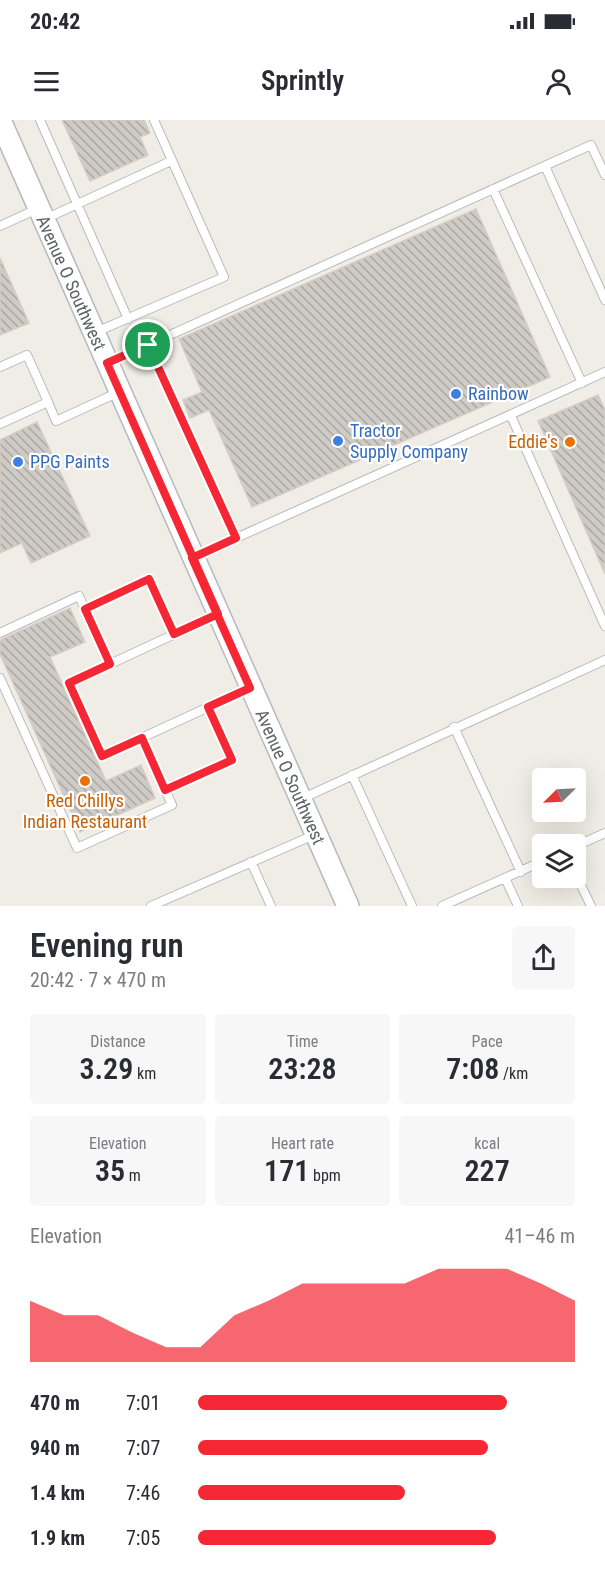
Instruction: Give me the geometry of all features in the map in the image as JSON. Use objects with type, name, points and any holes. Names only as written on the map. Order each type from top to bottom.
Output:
[{"type":"street","name":"Avenue O Southwest","points":[[0,120],[348,906]]},
{"type":"lane","points":[[40,120],[128,319]]},
{"type":"lane","points":[[94,333],[224,277],[154,120]]},
{"type":"lane","points":[[107,363],[591,145],[605,175]]},
{"type":"lane","points":[[0,226],[77,204],[171,161]]},
{"type":"lane","points":[[544,166],[605,300]]},
{"type":"lane","points":[[493,189],[582,383]]},
{"type":"lane","points":[[148,345],[236,538]]},
{"type":"lane","points":[[0,367],[27,355],[56,421],[119,392]]},
{"type":"lane","points":[[192,558],[605,372]]},
{"type":"lane","points":[[0,424],[48,402]]},
{"type":"lane","points":[[511,416],[605,626]]},
{"type":"lane","points":[[85,609],[149,579],[174,634]]},
{"type":"lane","points":[[0,633],[79,596],[110,664]]},
{"type":"lane","points":[[218,614],[69,683],[102,756],[250,688]]},
{"type":"lane","points":[[300,799],[605,660]]},
{"type":"lane","points":[[0,678],[77,848],[172,805],[142,738]]},
{"type":"lane","points":[[165,790],[232,760],[208,707]]},
{"type":"lane","points":[[454,728],[521,872]]},
{"type":"lane","points":[[352,776],[412,906]]},
{"type":"lane","points":[[586,842],[605,833]]},
{"type":"lane","points":[[151,906],[315,834]]},
{"type":"lane","points":[[251,862],[271,906]]},
{"type":"lane","points":[[442,906],[532,866]]},
{"type":"lane","points":[[505,878],[518,906]]},
{"type":"lane","points":[[582,888],[591,906]]},
{"type":"building","points":[[62,120],[144,120],[150,133],[140,137],[148,155],[90,181]]},
{"type":"building","points":[[476,209],[550,377],[252,507],[209,410],[190,418],[183,400],[202,392],[179,339]]},
{"type":"building","points":[[0,258],[29,323],[0,335]]},
{"type":"building","points":[[598,395],[605,410],[605,574],[538,421]]},
{"type":"building","points":[[37,422],[90,536],[31,563],[22,543],[0,553],[0,440]]},
{"type":"building","points":[[70,608],[85,642],[50,657],[106,781],[141,765],[155,798],[80,832],[0,654],[0,640]]},
{"type":"place","name":"Rainbow","points":[[456,394]]},
{"type":"place","name":"Tractor Supply Company","points":[[338,441]]},
{"type":"place","name":"Eddie's","points":[[570,442]]},
{"type":"place","name":"PPG Paints","points":[[18,462]]},
{"type":"place","name":"Red Chillys Indian Restaurant","points":[[85,781]]},
{"type":"route","points":[[148,345],[107,363],[192,558],[218,614],[174,634],[149,579],[85,609],[110,664],[69,683],[102,756],[142,738],[165,790],[232,760],[208,707],[250,688],[218,614],[192,558],[236,538],[148,345]]}]
